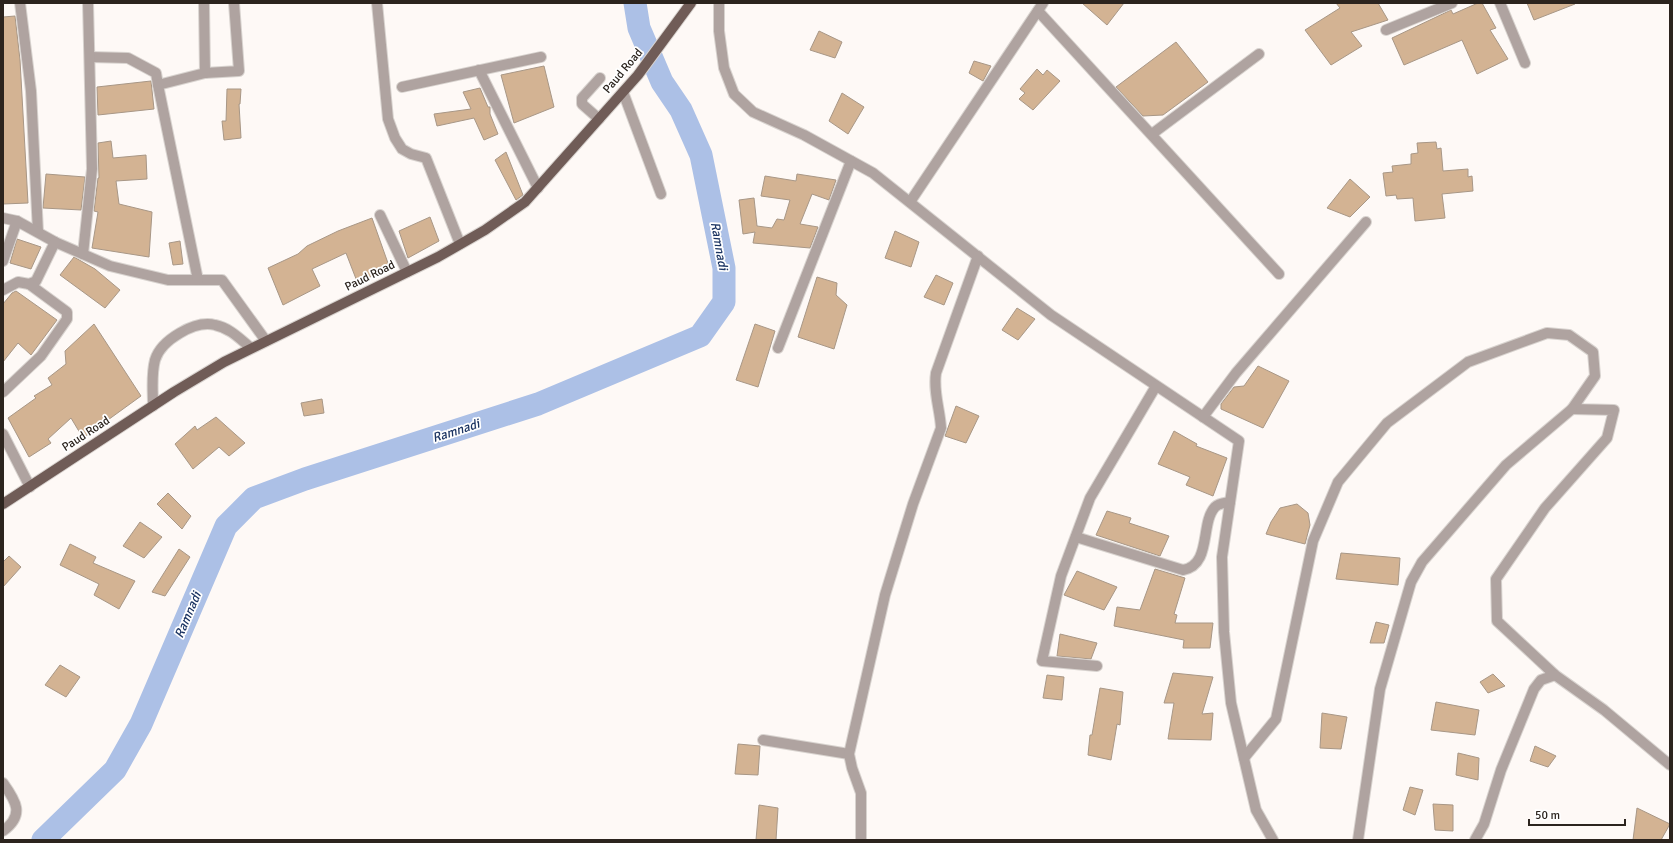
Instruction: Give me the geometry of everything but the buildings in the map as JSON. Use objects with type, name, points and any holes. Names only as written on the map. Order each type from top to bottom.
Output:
[{"type":"main road","name":"Paud Road","points":[[3,504],[153,406],[224,362],[407,272],[460,244],[486,230],[525,202],[638,75],[678,23],[691,3]]},
{"type":"street","points":[[20,3],[31,91],[38,232]]},
{"type":"street","points":[[83,254],[92,169],[88,3]]},
{"type":"street","points":[[204,3],[205,73]]},
{"type":"street","points":[[158,85],[205,73],[239,71],[234,3]]},
{"type":"street","points":[[377,3],[388,119],[395,138],[402,149],[411,154],[426,158],[460,244]]},
{"type":"street","points":[[719,3],[719,31],[724,68],[734,94],[753,112],[804,135],[873,174],[1051,315],[1239,441],[1222,557],[1224,632],[1231,703],[1256,810],[1273,840]]},
{"type":"street","points":[[1386,30],[1452,3]]},
{"type":"street","points":[[1500,3],[1525,63]]},
{"type":"street","points":[[910,202],[1040,7],[1278,274]]},
{"type":"street","points":[[1152,134],[1259,54]]},
{"type":"street","points":[[90,57],[128,58],[156,73],[198,280]]},
{"type":"street","points":[[402,87],[541,57]]},
{"type":"street","points":[[479,70],[538,188]]},
{"type":"street","points":[[600,78],[582,98],[582,104],[600,119]]},
{"type":"street","points":[[623,92],[661,194]]},
{"type":"street","points":[[778,348],[851,161]]},
{"type":"street","points":[[380,215],[407,272]]},
{"type":"street","points":[[3,218],[17,221],[55,242],[110,266],[168,280],[222,280],[266,341]]},
{"type":"street","points":[[3,261],[17,221]]},
{"type":"street","points":[[1203,417],[1236,373],[1366,222]]},
{"type":"street","points":[[29,284],[36,281],[40,276],[55,242]]},
{"type":"street","points":[[861,840],[861,793],[852,768],[849,754],[885,595],[913,504],[940,428],[940,415],[934,387],[936,373],[978,256]]},
{"type":"street","points":[[3,290],[18,282],[29,284],[67,312],[67,319],[41,356],[3,392]]},
{"type":"street","points":[[153,406],[152,377],[156,358],[170,340],[192,326],[214,324],[228,329],[251,348]]},
{"type":"street","points":[[1244,758],[1276,719],[1313,541],[1338,482],[1387,424],[1468,362],[1547,333],[1569,335],[1593,352],[1595,376],[1572,409],[1506,465],[1422,562],[1411,582],[1380,689],[1358,840]]},
{"type":"street","points":[[1097,666],[1042,661],[1061,576],[1090,498],[1156,386]]},
{"type":"street","points":[[1572,409],[1614,410],[1607,438],[1545,508],[1496,580],[1497,621],[1555,675],[1604,710],[1670,765]]},
{"type":"street","points":[[3,434],[30,487]]},
{"type":"street","points":[[1076,536],[1183,570],[1189,569],[1194,566],[1199,559],[1212,512],[1221,503],[1230,502]]},
{"type":"street","points":[[1475,840],[1484,824],[1501,770],[1534,689],[1541,680],[1555,675]]},
{"type":"street","points":[[763,740],[849,754]]},
{"type":"street","points":[[3,783],[16,802],[17,813],[13,824],[3,831]]},
{"type":"waterway","name":"Ramnadi","points":[[43,840],[115,770],[141,724],[226,526],[254,498],[305,479],[538,404],[700,336],[724,302],[724,268],[701,155],[681,110],[662,82],[639,28],[635,3]]}]
